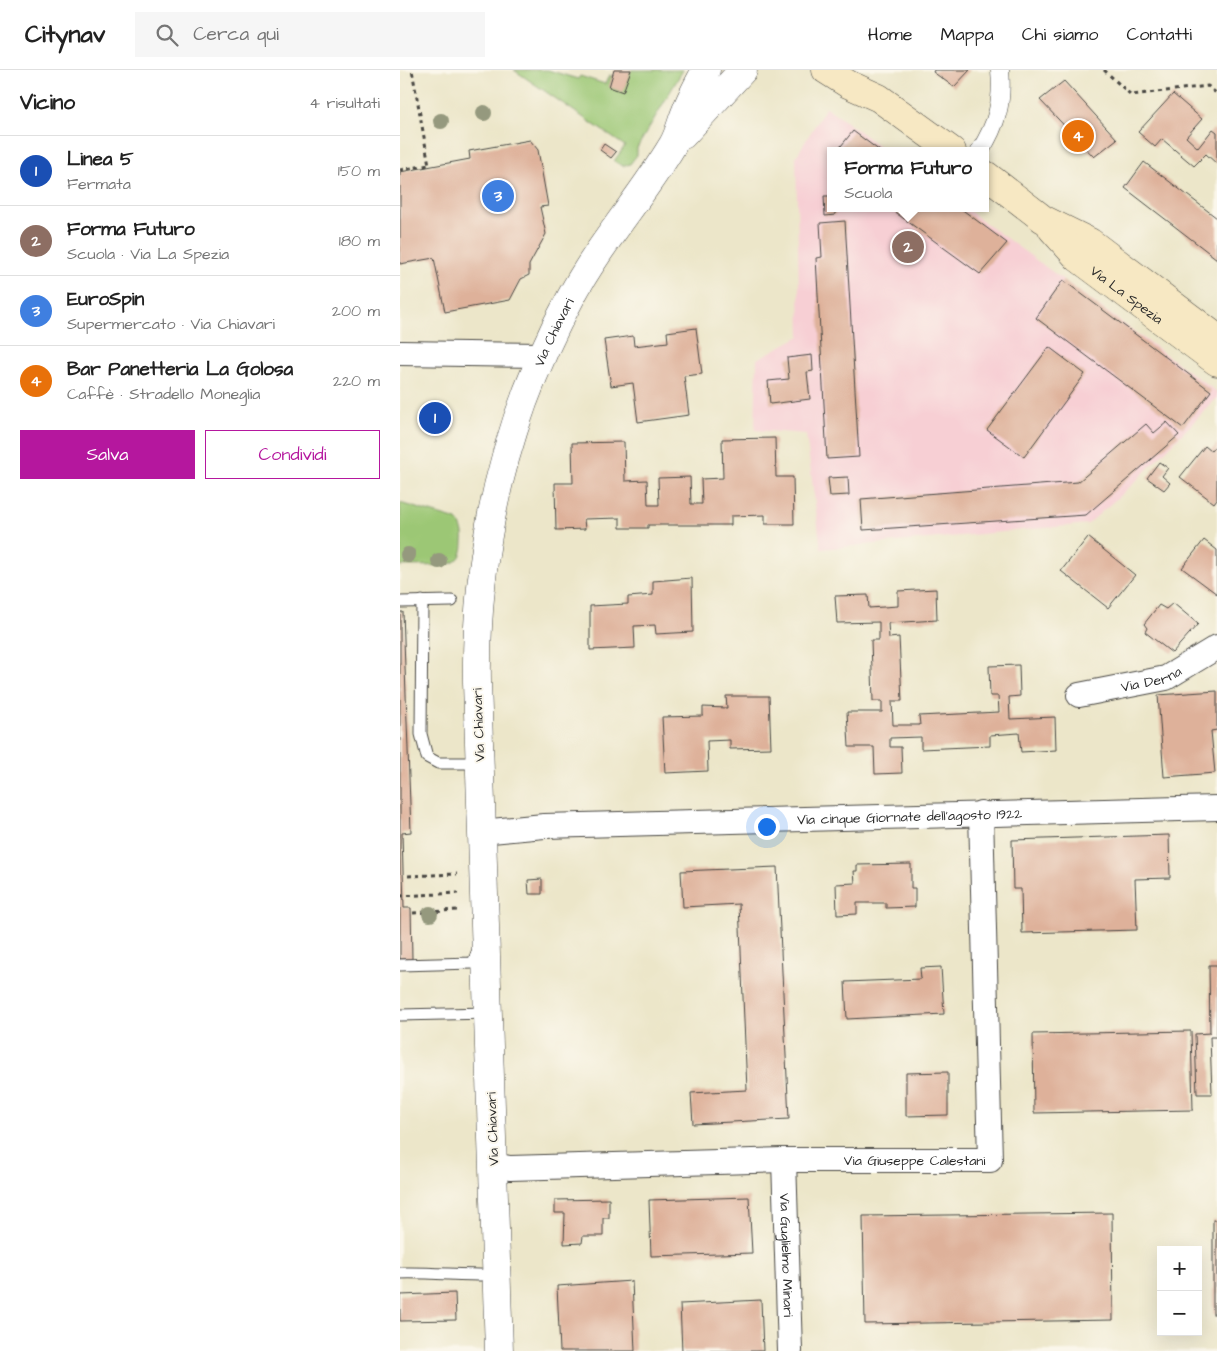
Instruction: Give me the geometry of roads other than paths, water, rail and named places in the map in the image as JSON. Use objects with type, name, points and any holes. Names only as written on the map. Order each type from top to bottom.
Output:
[{"type":"main road","points":[[826,70],[848,84],[879,98],[946,147]]},
{"type":"main road","points":[[854,70],[879,98]]},
{"type":"main road","name":"Via La Spezia","points":[[989,177],[1043,219],[1078,258],[1217,362]]},
{"type":"main road","name":"Via La Spezia","points":[[1043,219],[1090,242],[1217,338]]},
{"type":"street","name":"Via Chiavari","points":[[673,145],[686,108],[706,70]]},
{"type":"street","name":"Via Chiavari","points":[[499,1351],[484,932],[477,647],[486,543],[502,464],[516,420],[542,356],[572,296],[601,246],[673,145],[743,70]]},
{"type":"street","points":[[983,147],[993,131],[1000,106],[1000,70]]},
{"type":"street","points":[[400,354],[542,356]]},
{"type":"street","name":"Via Derna","points":[[1079,695],[1166,678],[1217,647]]},
{"type":"street","name":"Via cinque Giornate dell'agosto 1922","points":[[481,832],[544,826],[1217,808]]},
{"type":"street","name":"Via Giuseppe Calestani","points":[[493,1165],[510,1168],[784,1160],[990,1160],[981,813]]},
{"type":"street","name":"Via Guglielmo Minari","points":[[784,1160],[790,1351]]},
{"type":"lane","points":[[400,602],[452,601]]},
{"type":"lane","points":[[422,602],[421,734],[427,757],[438,763],[479,763]]},
{"type":"lane","points":[[400,965],[473,963],[484,932]]},
{"type":"lane","points":[[400,1015],[488,1013]]},
{"type":"lane","points":[[400,1273],[441,1272],[464,1276],[496,1275]]},
{"type":"place","name":"Bar Panetteria La Golosa","points":[[1078,136]]},
{"type":"place","name":"EuroSpin","points":[[498,196]]},
{"type":"place","name":"Forma Futuro","points":[[908,247]]},
{"type":"place","name":"Linea 5","points":[[435,418]]}]
